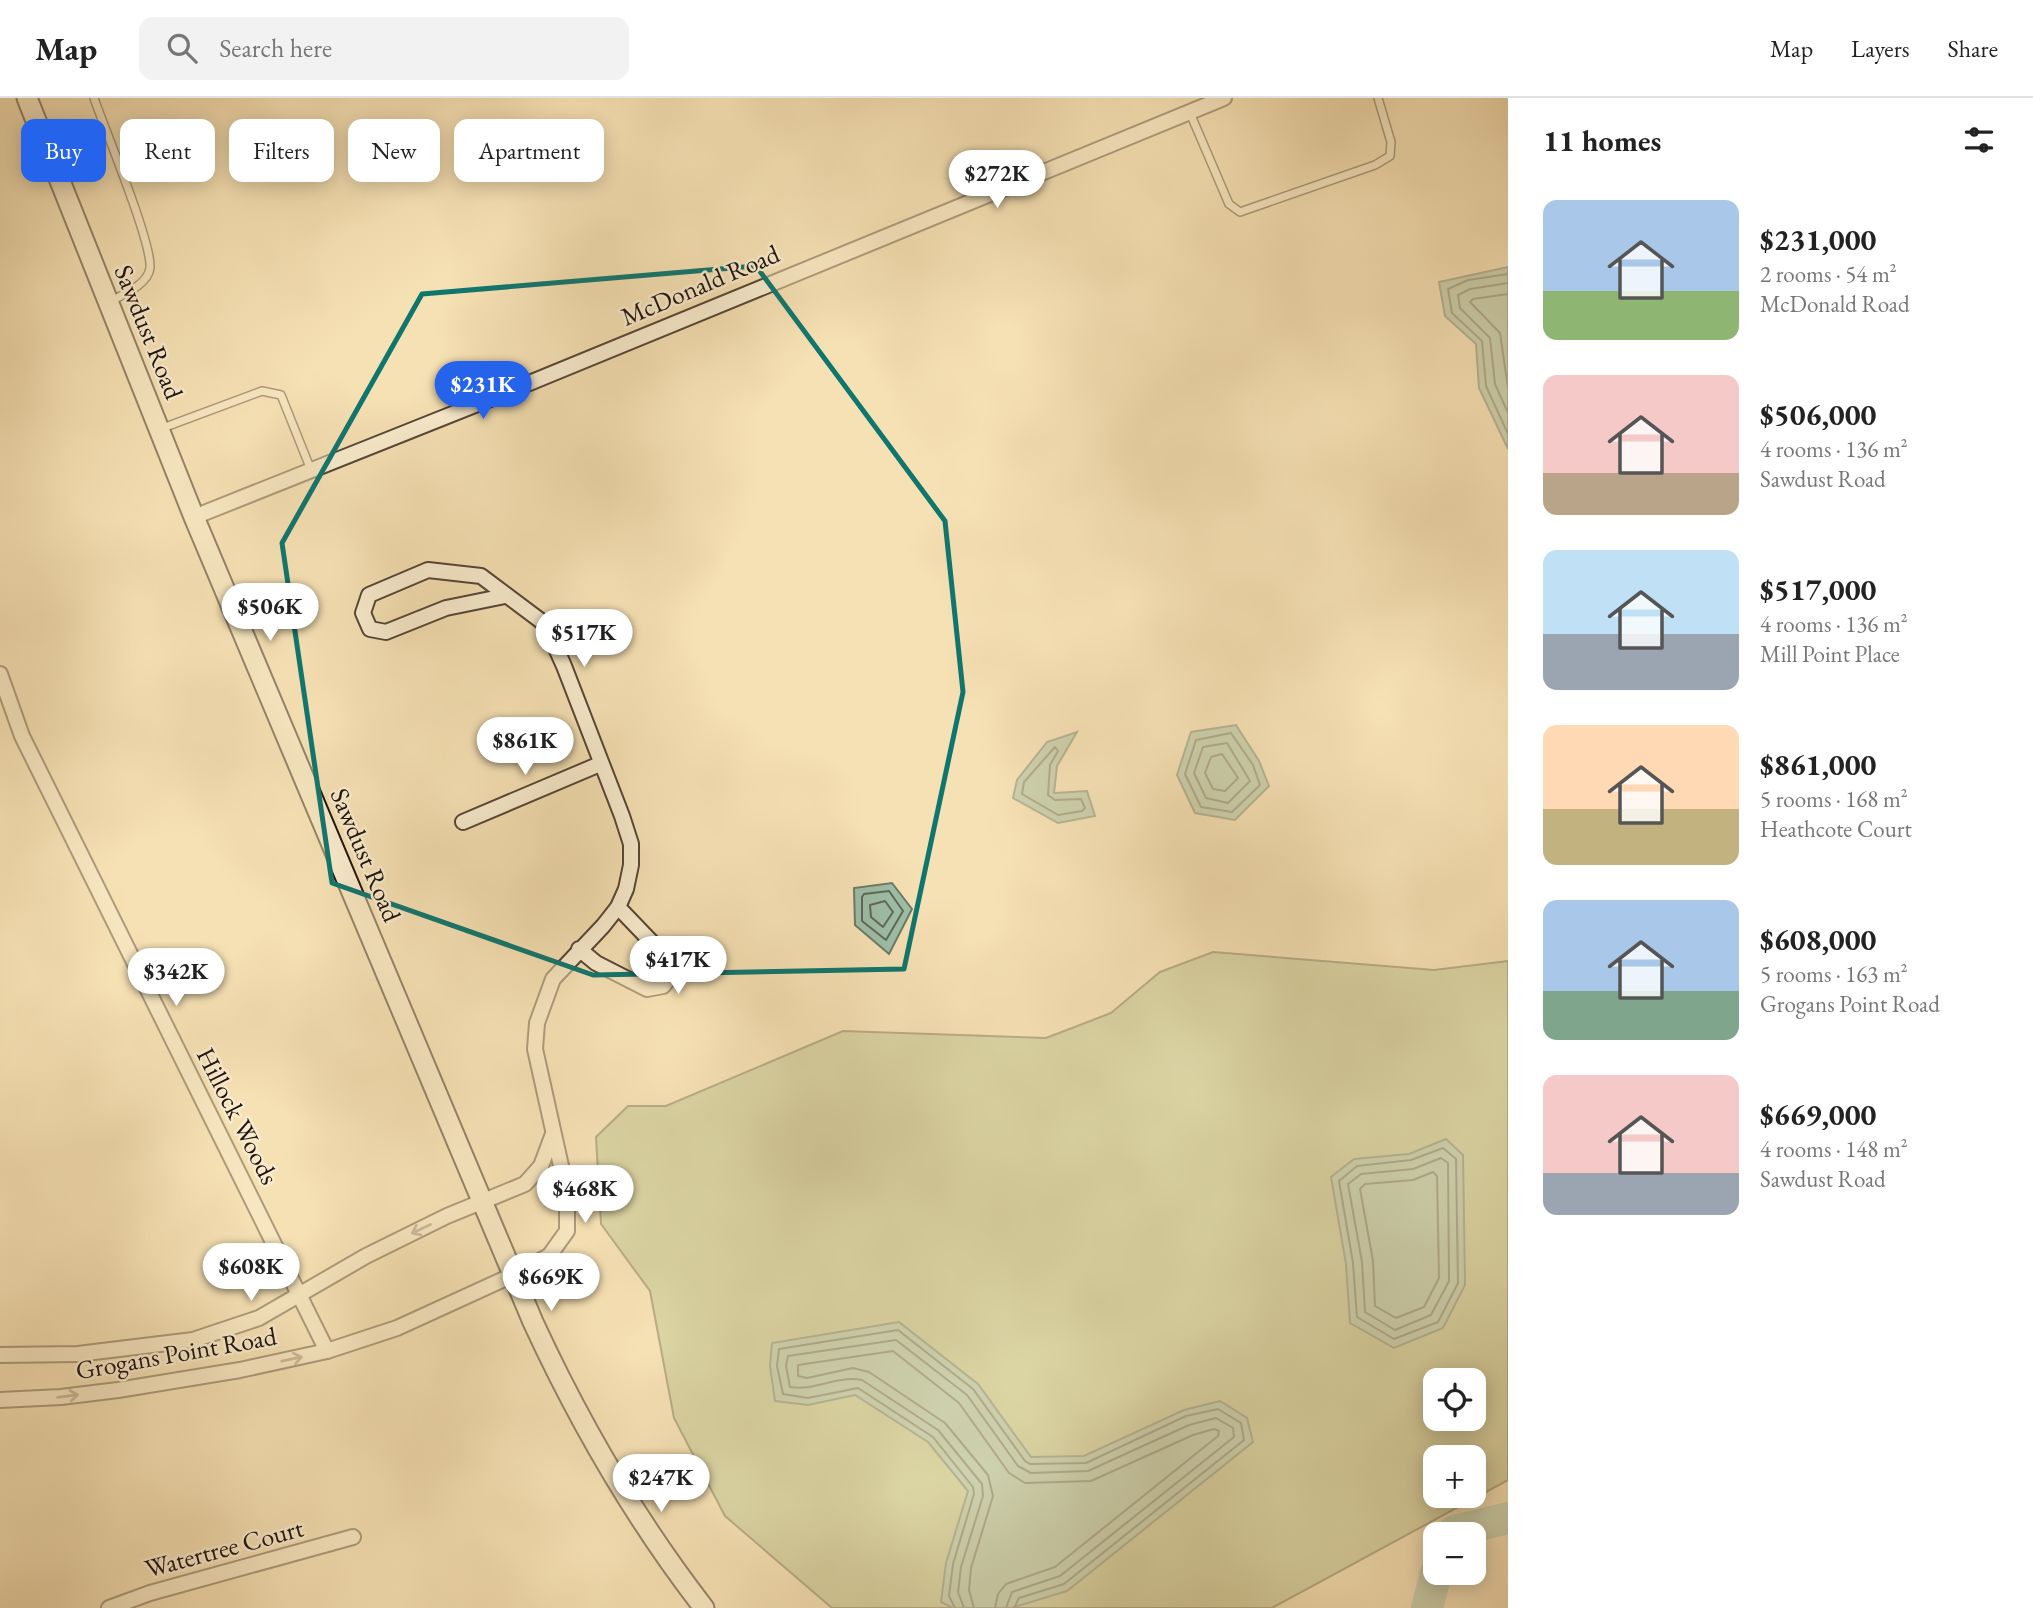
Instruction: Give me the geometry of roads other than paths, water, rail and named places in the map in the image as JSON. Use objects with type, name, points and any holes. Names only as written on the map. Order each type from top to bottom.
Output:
[{"type":"street","name":"Sawdust Road","points":[[27,98],[194,517],[513,1275],[590,1439],[662,1551],[704,1608]]},
{"type":"street","name":"McDonald Road","points":[[194,517],[1224,98]]},
{"type":"street","points":[[505,596],[446,608],[386,632],[370,629],[363,613],[369,596],[428,570],[481,576],[545,624],[564,666],[631,844],[631,865],[618,907],[665,956],[672,974],[663,986],[647,989],[596,963],[579,949]]},
{"type":"street","name":"Hillock Woods","points":[[0,674],[22,736],[327,1351]]},
{"type":"street","points":[[463,822],[600,764]]},
{"type":"street","name":"Grogans Point Road","points":[[0,1399],[61,1397],[118,1390],[240,1370],[327,1351],[397,1328],[549,1256],[567,1231],[567,1193],[535,1049],[537,1023],[553,979],[618,907]]},
{"type":"street","name":"Grogans Point Road","points":[[0,1355],[78,1354],[192,1340],[259,1318],[366,1256],[525,1184],[541,1166],[553,1134]]},
{"type":"street","name":"Watertree Court","points":[[109,1608],[150,1593],[353,1537]]},
{"type":"lane","points":[[94,98],[146,244],[150,270],[143,281],[108,302]]},
{"type":"lane","points":[[1189,112],[1229,204],[1241,212],[1375,165],[1390,156],[1391,142],[1378,98]]},
{"type":"lane","points":[[159,429],[262,391],[282,395],[311,470]]},
{"type":"water","points":[[1508,267],[1508,449],[1479,388],[1476,344],[1445,316],[1439,282]]},
{"type":"water","points":[[1236,725],[1259,761],[1269,786],[1235,820],[1195,813],[1177,775],[1191,732]]},
{"type":"water","points":[[1077,732],[1057,766],[1054,793],[1087,791],[1095,816],[1058,823],[1013,798],[1017,780],[1047,742]]},
{"type":"water","points":[[892,883],[912,909],[889,954],[855,925],[854,888]]},
{"type":"water","points":[[1446,1139],[1463,1155],[1465,1285],[1443,1328],[1394,1348],[1350,1323],[1346,1264],[1331,1177],[1354,1159],[1409,1154]]},
{"type":"water","points":[[899,1322],[978,1384],[1031,1457],[1084,1456],[1184,1410],[1220,1401],[1247,1418],[1253,1442],[1067,1591],[1011,1608],[953,1608],[941,1602],[946,1563],[968,1491],[928,1442],[855,1395],[808,1405],[775,1401],[770,1366],[772,1343]]},
{"type":"waterway","points":[[1486,1523],[1508,1518]]},
{"type":"waterway","points":[[1427,1608],[1433,1585]]}]
